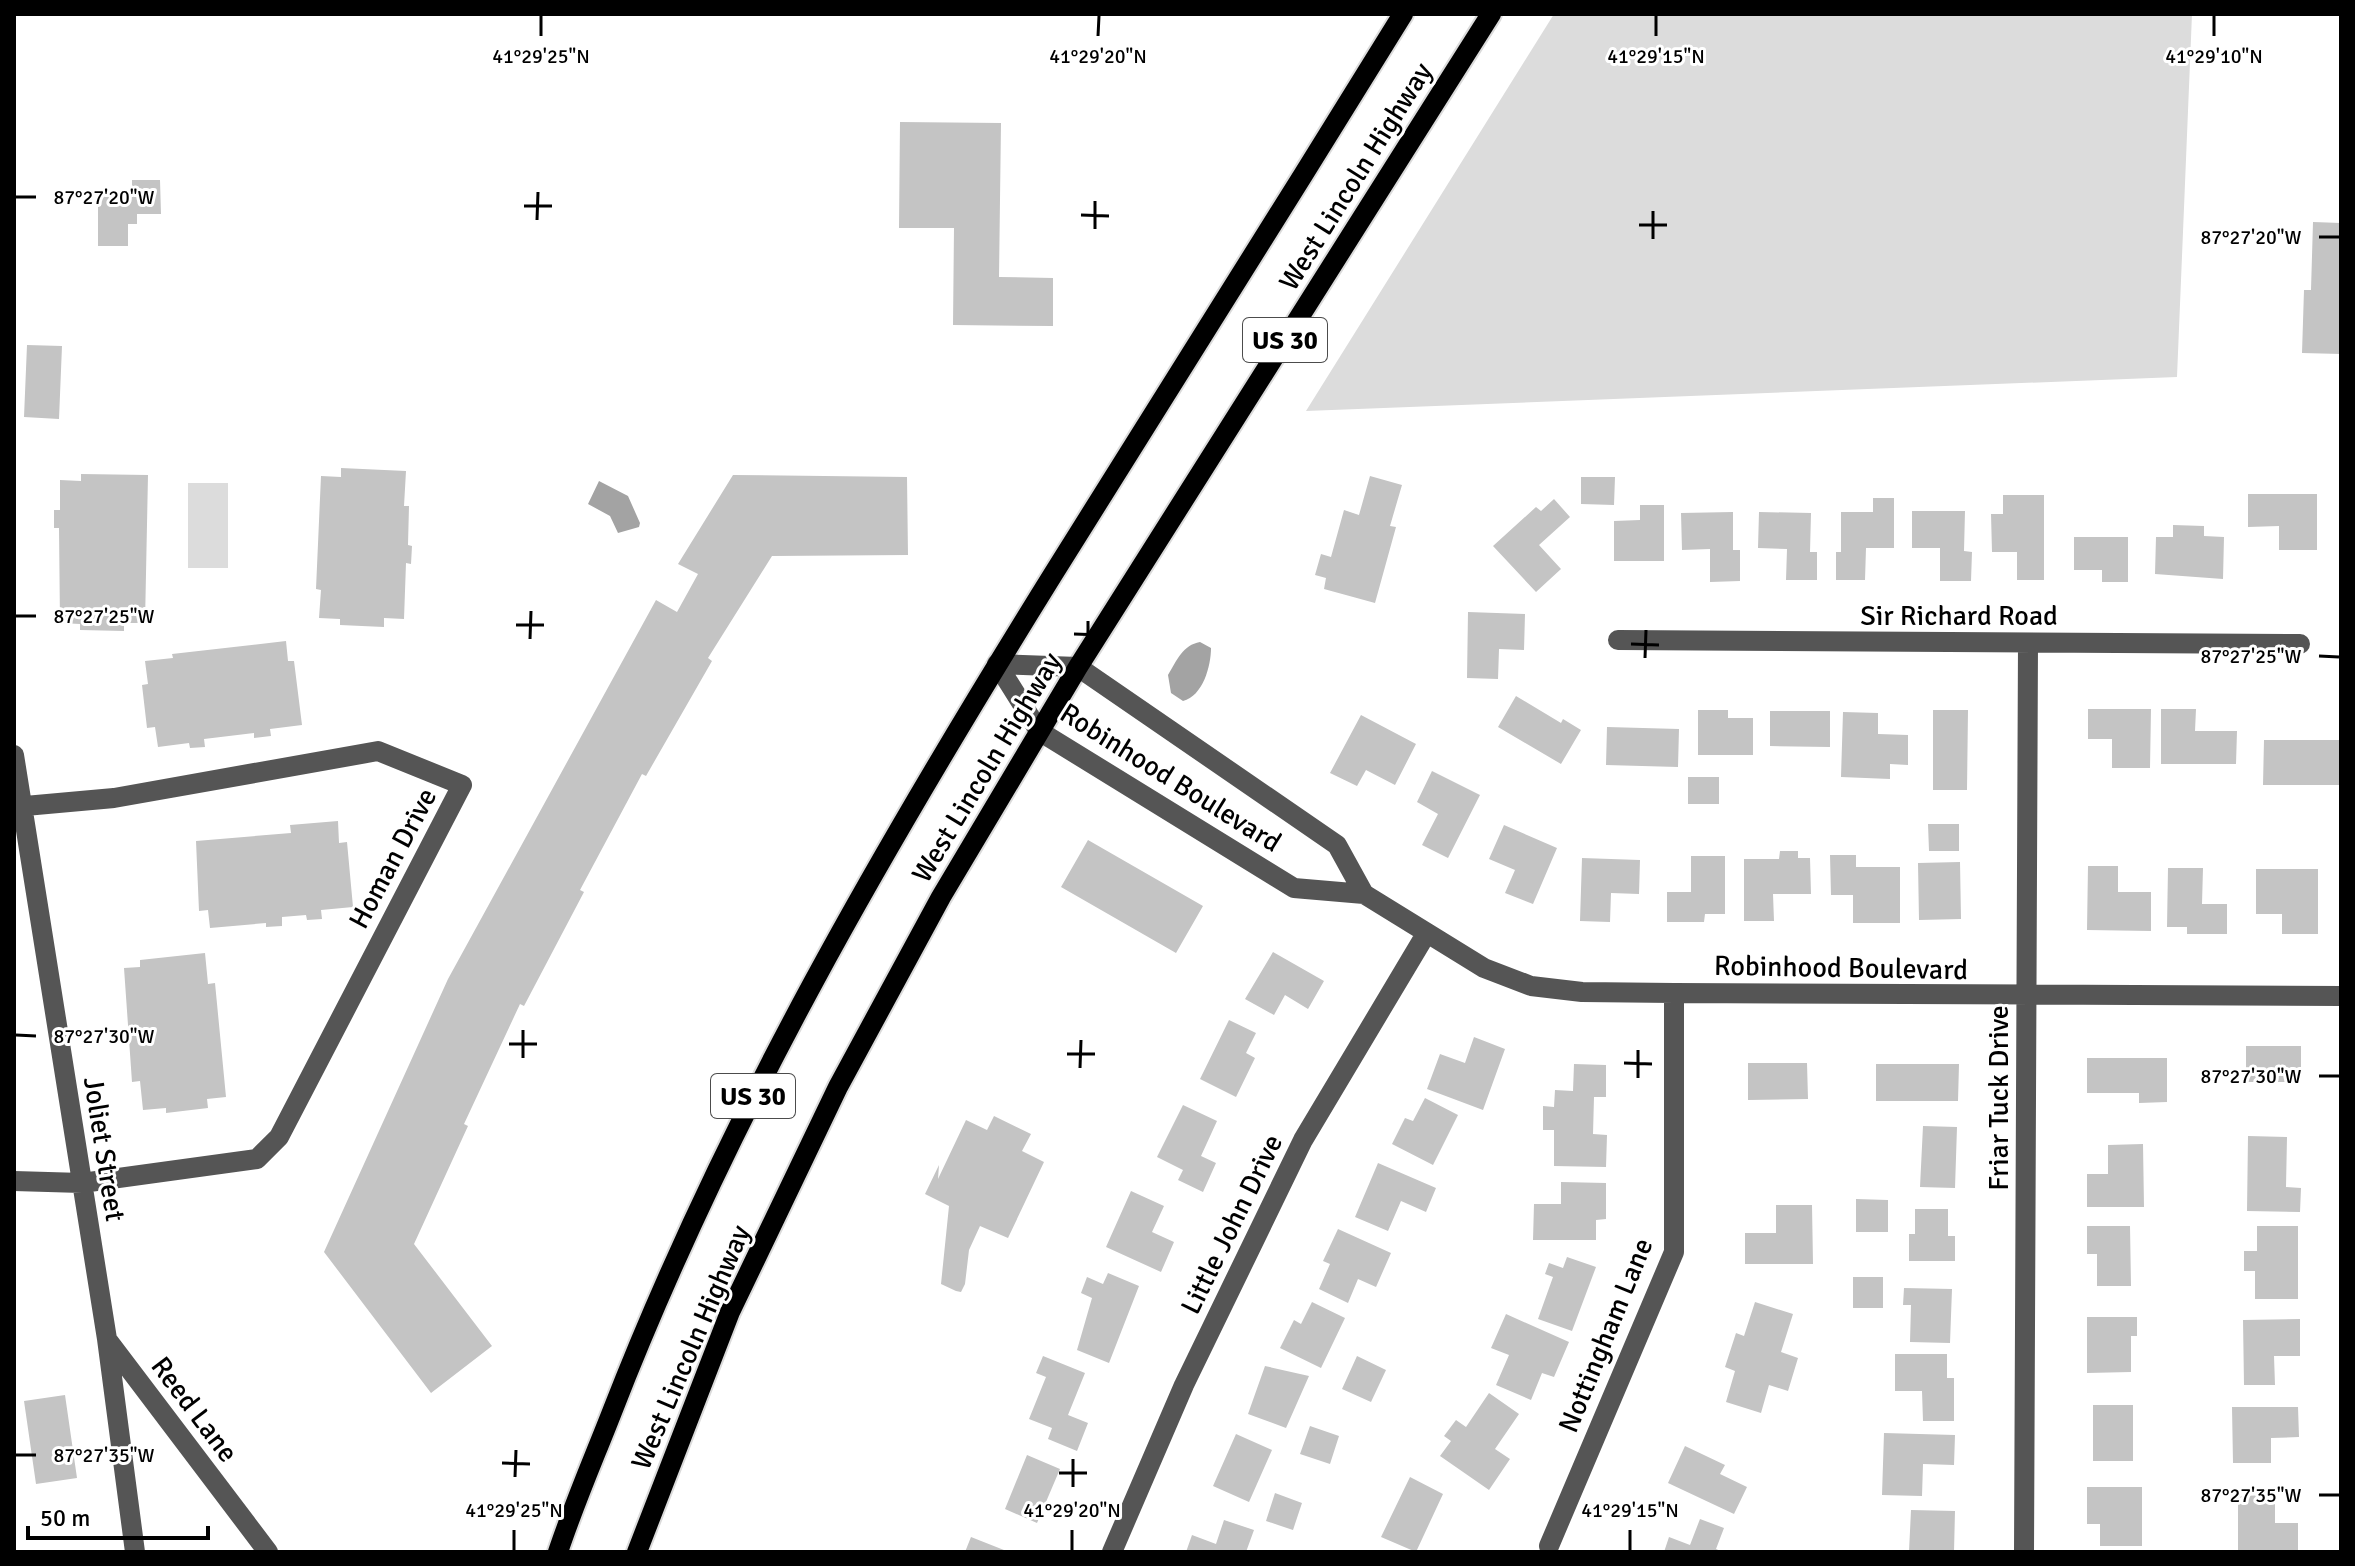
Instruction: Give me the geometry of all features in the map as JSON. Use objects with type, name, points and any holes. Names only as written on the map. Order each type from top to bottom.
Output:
[{"type":"main road","name":"West Lincoln Highway","points":[[558,1552],[627,1374],[715,1171],[817,971],[893,836],[997,664],[1403,14]]},
{"type":"main road","name":"West Lincoln Highway","points":[[637,1552],[730,1312],[838,1087],[941,897],[1078,667],[1491,14]]},
{"type":"street","name":"Sir Richard Road","points":[[1618,640],[2300,644]]},
{"type":"street","name":"Friar Tuck Drive","points":[[2024,1552],[2028,643]]},
{"type":"street","name":"Robinhood Boulevard","points":[[997,664],[1078,667],[1337,845],[1364,894]]},
{"type":"street","name":"Robinhood Boulevard","points":[[997,664],[1039,731],[1294,888],[1364,894],[1484,968],[1531,986],[1582,992],[2026,997],[2341,996]]},
{"type":"street","name":"Homan Drive","points":[[18,807],[202,784],[378,751],[462,785],[279,1137],[257,1159],[82,1183]]},
{"type":"street","name":"Joliet Street","points":[[14,755],[18,807],[107,1339],[135,1552]]},
{"type":"street","name":"Little John Drive","points":[[1112,1552],[1184,1385],[1303,1140],[1426,934]]},
{"type":"street","name":"Nottingham Lane","points":[[1549,1546],[1674,1252],[1674,993]]},
{"type":"street","points":[[14,1181],[82,1183]]},
{"type":"street","name":"Reed Lane","points":[[107,1339],[268,1552]]},
{"type":"shaded area","points":[[1554,14],[2192,14],[2177,377],[1306,411]]},
{"type":"shaded area","points":[[599,481],[628,496],[639,527],[618,533],[610,516],[588,504]]},
{"type":"shaded area","points":[[188,483],[228,483],[228,568],[188,568]]},
{"type":"shaded area","points":[[1200,642],[1211,648],[1207,671],[1201,687],[1183,701],[1171,693],[1168,675],[1185,650]]},
{"type":"building","points":[[900,122],[1001,123],[999,277],[1053,278],[1053,326],[953,325],[954,228],[899,228]]},
{"type":"building","points":[[132,180],[160,180],[161,214],[137,214],[137,224],[128,224],[128,246],[98,246],[98,195],[132,194]]},
{"type":"building","points":[[2313,222],[2341,223],[2341,354],[2302,353],[2304,290],[2311,290]]},
{"type":"building","points":[[27,345],[62,346],[59,419],[24,417]]},
{"type":"building","points":[[341,468],[406,471],[404,506],[409,506],[408,545],[412,546],[411,564],[406,563],[404,619],[384,618],[384,627],[340,625],[340,619],[319,618],[321,590],[316,589],[321,476],[341,477]]},
{"type":"building","points":[[81,474],[148,475],[145,623],[124,623],[124,631],[80,630],[80,624],[60,623],[59,528],[54,528],[54,510],[60,510],[60,480],[81,481]]},
{"type":"building","points":[[733,475],[907,477],[908,555],[772,556],[708,658],[712,661],[646,776],[642,774],[580,890],[584,892],[524,1006],[520,1004],[464,1124],[468,1126],[414,1244],[492,1346],[431,1393],[324,1252],[448,979],[656,600],[677,612],[698,574],[678,564]]},
{"type":"building","points":[[1370,476],[1402,485],[1390,526],[1396,527],[1375,603],[1324,589],[1326,578],[1315,575],[1321,554],[1331,557],[1344,510],[1359,515]]},
{"type":"building","points":[[1581,477],[1615,477],[1614,505],[1581,504]]},
{"type":"building","points":[[2248,494],[2317,494],[2317,550],[2279,550],[2279,526],[2248,527]]},
{"type":"building","points":[[2003,495],[2044,495],[2044,580],[2017,580],[2017,552],[1992,552],[1991,514],[2003,514]]},
{"type":"building","points":[[1873,498],[1894,498],[1894,548],[1866,548],[1865,580],[1836,580],[1836,552],[1841,552],[1841,512],[1873,512]]},
{"type":"building","points":[[1554,499],[1570,517],[1539,545],[1561,569],[1536,592],[1493,546],[1536,507],[1541,511]]},
{"type":"building","points":[[1640,505],[1664,505],[1664,561],[1614,561],[1614,521],[1640,520]]},
{"type":"building","points":[[1912,511],[1965,511],[1964,551],[1972,552],[1971,581],[1940,581],[1940,548],[1912,548]]},
{"type":"building","points":[[1733,512],[1733,550],[1740,550],[1740,581],[1710,582],[1710,549],[1682,550],[1681,513]]},
{"type":"building","points":[[1759,512],[1811,513],[1810,552],[1817,552],[1817,580],[1786,580],[1787,549],[1758,548]]},
{"type":"building","points":[[2173,525],[2204,526],[2204,536],[2224,537],[2223,579],[2155,574],[2156,537],[2173,537]]},
{"type":"building","points":[[2074,537],[2128,537],[2128,582],[2102,582],[2102,570],[2074,570]]},
{"type":"building","points":[[1468,612],[1525,614],[1524,650],[1499,649],[1498,679],[1467,678]]},
{"type":"building","points":[[286,641],[288,661],[294,661],[302,725],[270,729],[271,736],[254,738],[254,733],[204,739],[205,747],[190,748],[189,743],[158,747],[155,727],[147,728],[142,685],[148,684],[145,661],[173,658],[172,654]]},
{"type":"building","points":[[1516,696],[1561,723],[1563,719],[1581,730],[1561,764],[1498,727]]},
{"type":"building","points":[[2088,709],[2151,709],[2150,768],[2112,768],[2112,739],[2088,739]]},
{"type":"building","points":[[2161,709],[2196,709],[2195,731],[2237,731],[2236,764],[2161,764]]},
{"type":"building","points":[[1698,710],[1728,710],[1728,718],[1753,718],[1753,755],[1698,755]]},
{"type":"building","points":[[1933,710],[1968,710],[1967,790],[1933,790]]},
{"type":"building","points":[[1770,711],[1830,711],[1830,747],[1770,746]]},
{"type":"building","points":[[1843,712],[1878,713],[1878,734],[1908,735],[1908,765],[1890,764],[1890,779],[1841,777]]},
{"type":"building","points":[[1361,715],[1416,744],[1395,785],[1366,770],[1357,786],[1330,773]]},
{"type":"building","points":[[1607,727],[1679,729],[1678,767],[1606,765]]},
{"type":"building","points":[[2264,740],[2341,740],[2341,785],[2263,785]]},
{"type":"building","points":[[1432,771],[1480,795],[1448,858],[1422,845],[1438,814],[1417,802]]},
{"type":"building","points":[[1688,777],[1719,777],[1719,804],[1688,804]]},
{"type":"building","points":[[338,821],[339,843],[347,842],[353,907],[321,910],[322,919],[307,920],[306,915],[282,917],[282,926],[266,927],[266,923],[210,928],[208,910],[199,911],[196,841],[291,833],[290,825]]},
{"type":"building","points":[[1928,824],[1959,824],[1959,851],[1929,851]]},
{"type":"building","points":[[1504,825],[1557,848],[1533,904],[1505,893],[1515,870],[1489,859]]},
{"type":"building","points":[[1088,840],[1203,906],[1176,953],[1061,887]]},
{"type":"building","points":[[1780,851],[1798,851],[1798,858],[1810,858],[1811,894],[1773,894],[1774,921],[1744,921],[1744,859],[1779,859]]},
{"type":"building","points":[[1830,855],[1856,855],[1856,867],[1900,867],[1900,923],[1853,923],[1853,895],[1831,895]]},
{"type":"building","points":[[1691,856],[1725,856],[1725,914],[1705,914],[1704,922],[1667,922],[1667,892],[1691,892]]},
{"type":"building","points":[[1582,858],[1640,860],[1639,894],[1611,893],[1610,922],[1580,921]]},
{"type":"building","points":[[1960,862],[1961,919],[1919,920],[1918,863]]},
{"type":"building","points":[[2088,866],[2118,866],[2118,892],[2151,892],[2151,931],[2087,930]]},
{"type":"building","points":[[2168,868],[2203,868],[2202,904],[2227,904],[2227,934],[2187,934],[2187,927],[2167,927]]},
{"type":"building","points":[[2256,869],[2318,869],[2318,934],[2282,934],[2282,914],[2256,914]]},
{"type":"building","points":[[1273,952],[1324,981],[1308,1009],[1285,995],[1274,1015],[1245,999]]},
{"type":"building","points":[[205,953],[208,984],[215,983],[226,1097],[207,1099],[208,1108],[166,1113],[166,1108],[143,1110],[140,1081],[132,1082],[124,968],[140,967],[140,960]]},
{"type":"building","points":[[1229,1020],[1256,1033],[1246,1053],[1255,1058],[1236,1097],[1200,1079]]},
{"type":"building","points":[[1474,1037],[1505,1049],[1483,1110],[1427,1089],[1440,1054],[1465,1063]]},
{"type":"building","points":[[2246,1046],[2301,1046],[2301,1082],[2246,1082]]},
{"type":"building","points":[[2087,1058],[2167,1058],[2167,1102],[2139,1103],[2139,1093],[2087,1093]]},
{"type":"building","points":[[1748,1063],[1807,1063],[1808,1099],[1748,1100]]},
{"type":"building","points":[[1574,1064],[1606,1065],[1606,1097],[1594,1097],[1593,1134],[1607,1135],[1606,1167],[1554,1166],[1554,1130],[1543,1130],[1543,1106],[1554,1107],[1555,1090],[1573,1091]]},
{"type":"building","points":[[1876,1064],[1959,1064],[1958,1101],[1876,1101]]},
{"type":"building","points":[[1425,1098],[1458,1115],[1433,1165],[1392,1144],[1405,1118],[1413,1121]]},
{"type":"building","points":[[1183,1105],[1217,1121],[1201,1156],[1216,1163],[1203,1192],[1178,1180],[1183,1170],[1157,1157]]},
{"type":"building","points":[[994,1116],[1031,1134],[1022,1151],[1044,1162],[1008,1238],[980,1226],[969,1250],[965,1284],[961,1292],[956,1291],[941,1284],[949,1206],[925,1194],[939,1165],[938,1179],[966,1120],[987,1130]]},
{"type":"building","points":[[1923,1126],[1957,1127],[1955,1188],[1920,1187]]},
{"type":"building","points":[[2248,1136],[2287,1137],[2286,1187],[2301,1188],[2300,1212],[2247,1211]]},
{"type":"building","points":[[2143,1144],[2144,1207],[2087,1207],[2087,1174],[2108,1174],[2108,1145]]},
{"type":"building","points":[[1378,1163],[1436,1188],[1426,1212],[1401,1201],[1388,1231],[1355,1217]]},
{"type":"building","points":[[1561,1182],[1606,1183],[1606,1219],[1596,1220],[1596,1240],[1533,1240],[1534,1204],[1561,1204]]},
{"type":"building","points":[[1131,1191],[1164,1206],[1152,1232],[1174,1242],[1161,1272],[1106,1247]]},
{"type":"building","points":[[1856,1199],[1888,1200],[1888,1232],[1856,1232]]},
{"type":"building","points":[[1776,1205],[1812,1205],[1813,1264],[1745,1264],[1745,1233],[1776,1233]]},
{"type":"building","points":[[1915,1209],[1948,1209],[1948,1236],[1955,1236],[1955,1261],[1909,1261],[1909,1234],[1915,1234]]},
{"type":"building","points":[[2087,1226],[2130,1226],[2131,1286],[2097,1286],[2097,1254],[2087,1254]]},
{"type":"building","points":[[2257,1226],[2298,1226],[2298,1299],[2255,1299],[2255,1271],[2244,1271],[2244,1251],[2257,1251]]},
{"type":"building","points":[[1338,1229],[1391,1253],[1376,1287],[1358,1279],[1348,1303],[1319,1289],[1330,1264],[1323,1261]]},
{"type":"building","points":[[1567,1257],[1596,1267],[1572,1331],[1538,1319],[1553,1277],[1545,1274],[1549,1263],[1563,1268]]},
{"type":"building","points":[[1108,1273],[1139,1286],[1109,1363],[1077,1350],[1092,1298],[1081,1293],[1087,1277],[1103,1284]]},
{"type":"building","points":[[1853,1277],[1883,1277],[1883,1308],[1853,1308]]},
{"type":"building","points":[[1904,1288],[1952,1289],[1950,1343],[1910,1342],[1911,1305],[1903,1305]]},
{"type":"building","points":[[1312,1302],[1345,1318],[1321,1368],[1280,1348],[1294,1320],[1301,1324]]},
{"type":"building","points":[[1755,1302],[1793,1314],[1781,1352],[1798,1358],[1788,1391],[1769,1385],[1761,1413],[1726,1402],[1735,1371],[1725,1367],[1736,1333],[1744,1336]]},
{"type":"building","points":[[1506,1314],[1569,1342],[1554,1377],[1542,1373],[1531,1400],[1496,1385],[1509,1355],[1491,1348]]},
{"type":"building","points":[[2087,1317],[2137,1317],[2137,1336],[2131,1336],[2131,1372],[2087,1373]]},
{"type":"building","points":[[2300,1319],[2300,1356],[2274,1356],[2275,1385],[2244,1385],[2243,1320]]},
{"type":"building","points":[[1895,1354],[1947,1354],[1947,1378],[1954,1378],[1954,1421],[1923,1421],[1922,1391],[1895,1391]]},
{"type":"building","points":[[1043,1356],[1085,1373],[1068,1415],[1088,1423],[1077,1451],[1048,1439],[1052,1428],[1029,1419],[1046,1377],[1036,1373]]},
{"type":"building","points":[[1357,1356],[1386,1370],[1371,1402],[1342,1389]]},
{"type":"building","points":[[1265,1366],[1309,1376],[1286,1428],[1248,1414]]},
{"type":"building","points":[[1489,1393],[1519,1414],[1495,1449],[1510,1459],[1489,1490],[1440,1456],[1451,1441],[1444,1436],[1456,1420],[1466,1427]]},
{"type":"building","points":[[65,1395],[77,1478],[36,1484],[24,1401]]},
{"type":"building","points":[[2093,1405],[2133,1405],[2133,1461],[2093,1461]]},
{"type":"building","points":[[2232,1407],[2298,1407],[2299,1437],[2271,1438],[2271,1463],[2233,1463]]},
{"type":"building","points":[[1310,1426],[1339,1436],[1330,1464],[1300,1454]]},
{"type":"building","points":[[1884,1433],[1955,1435],[1954,1465],[1923,1464],[1922,1496],[1882,1495]]},
{"type":"building","points":[[1236,1434],[1272,1450],[1249,1502],[1213,1486]]},
{"type":"building","points":[[1685,1446],[1725,1465],[1720,1474],[1747,1487],[1734,1514],[1668,1483]]},
{"type":"building","points":[[1027,1455],[1060,1469],[1037,1523],[1005,1509]]},
{"type":"building","points":[[1410,1477],[1443,1494],[1416,1552],[1381,1537]]},
{"type":"building","points":[[2087,1487],[2142,1487],[2142,1546],[2100,1546],[2100,1524],[2087,1524]]},
{"type":"building","points":[[1275,1493],[1302,1503],[1293,1530],[1266,1521]]},
{"type":"building","points":[[2275,1495],[2275,1523],[2298,1523],[2298,1552],[2238,1552],[2238,1496]]},
{"type":"building","points":[[1911,1510],[1955,1511],[1954,1552],[1909,1552]]},
{"type":"building","points":[[1700,1519],[1724,1528],[1716,1549],[1723,1552],[1664,1552],[1669,1537],[1690,1545]]},
{"type":"building","points":[[1224,1520],[1254,1530],[1246,1552],[1186,1552],[1192,1535],[1216,1544]]},
{"type":"building","points":[[971,1537],[1009,1552],[965,1552]]}]
